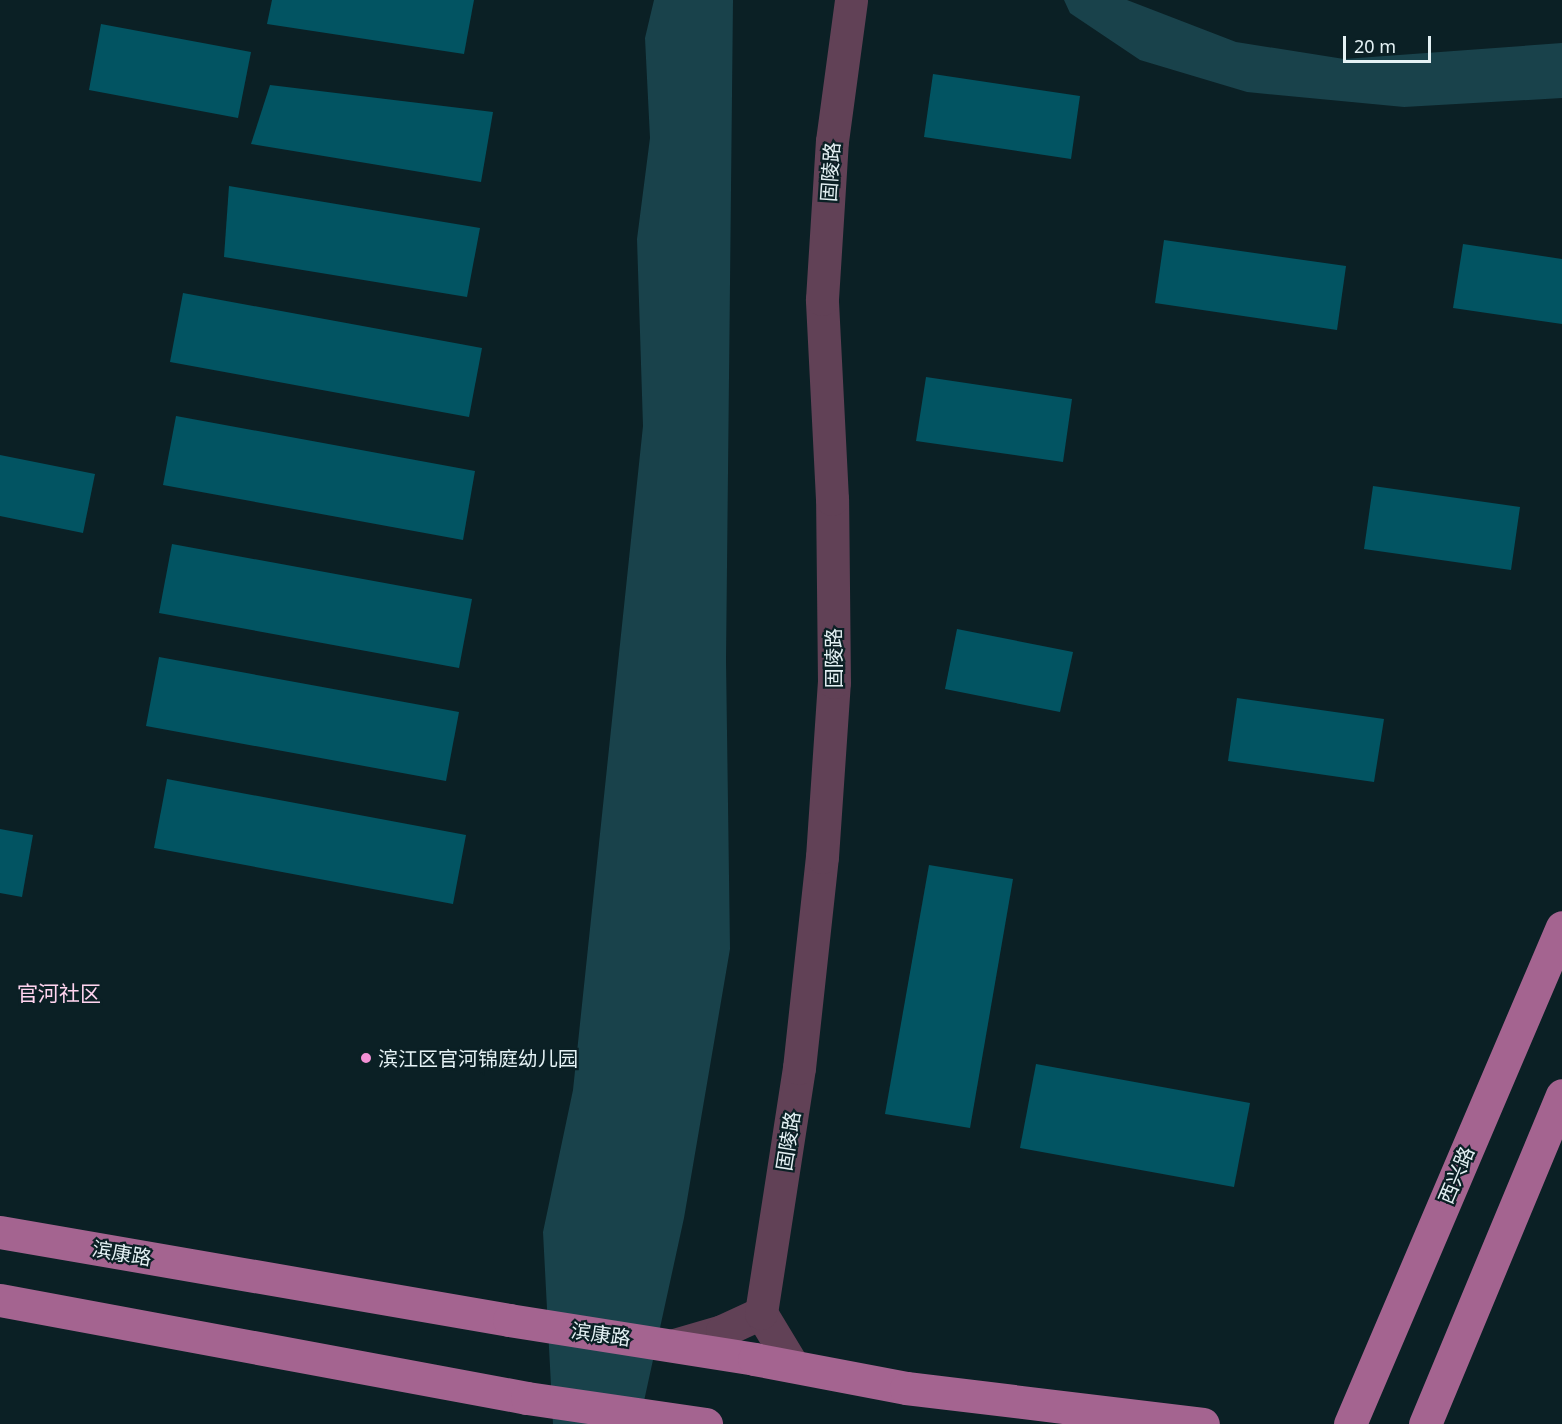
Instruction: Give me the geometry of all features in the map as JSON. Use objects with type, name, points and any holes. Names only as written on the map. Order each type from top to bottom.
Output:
[{"type":"main road","name":"西兴路","points":[[1350,1424],[1562,927]]},
{"type":"main road","points":[[1425,1424],[1562,1095]]},
{"type":"main road","name":"滨康路","points":[[0,1232],[509,1320],[674,1345],[906,1388],[1203,1424]]},
{"type":"main road","points":[[0,1300],[527,1398],[706,1424]]},
{"type":"street","name":"固陵路","points":[[761,1313],[799,1068],[822,857],[834,693],[832,499],[822,299],[832,141],[851,0]]},
{"type":"street","points":[[674,1345],[722,1331],[761,1313],[794,1366]]},
{"type":"water","points":[[654,0],[733,0],[726,660],[730,949],[684,1218],[639,1424],[553,1424],[543,1232],[573,1090],[643,426],[637,239],[650,138],[645,38]]},
{"type":"water","points":[[1064,0],[1127,0],[1236,42],[1344,59],[1562,43],[1562,98],[1404,107],[1247,92],[1140,60],[1070,13]]},
{"type":"building","points":[[272,0],[474,0],[464,54],[267,24]]},
{"type":"building","points":[[101,24],[251,52],[238,118],[89,90]]},
{"type":"building","points":[[933,74],[1080,96],[1071,159],[924,137]]},
{"type":"building","points":[[270,85],[493,112],[481,182],[251,144]]},
{"type":"building","points":[[229,186],[480,228],[467,297],[224,257]]},
{"type":"building","points":[[1164,240],[1346,266],[1337,330],[1155,303]]},
{"type":"building","points":[[1463,244],[1562,259],[1562,324],[1453,308]]},
{"type":"building","points":[[183,293],[482,348],[469,417],[170,362]]},
{"type":"building","points":[[926,377],[1072,399],[1063,462],[916,441]]},
{"type":"building","points":[[176,416],[475,471],[463,540],[163,485]]},
{"type":"building","points":[[0,455],[95,474],[83,533],[0,516]]},
{"type":"building","points":[[1373,486],[1520,507],[1511,570],[1364,549]]},
{"type":"building","points":[[172,544],[472,599],[459,668],[159,613]]},
{"type":"building","points":[[957,629],[1073,652],[1060,712],[945,689]]},
{"type":"building","points":[[159,657],[459,712],[446,781],[146,726]]},
{"type":"building","points":[[1237,698],[1384,719],[1374,782],[1228,761]]},
{"type":"building","points":[[167,779],[466,835],[453,904],[154,848]]},
{"type":"building","points":[[0,829],[33,835],[22,897],[0,893]]},
{"type":"building","points":[[929,865],[1013,879],[970,1128],[885,1114]]},
{"type":"building","points":[[1036,1064],[1250,1103],[1234,1187],[1020,1148]]},
{"type":"place","name":"滨江区官河锦庭幼儿园","points":[[366,1058]]},
{"type":"district","name":"官河社区","points":[[59,993]]}]
